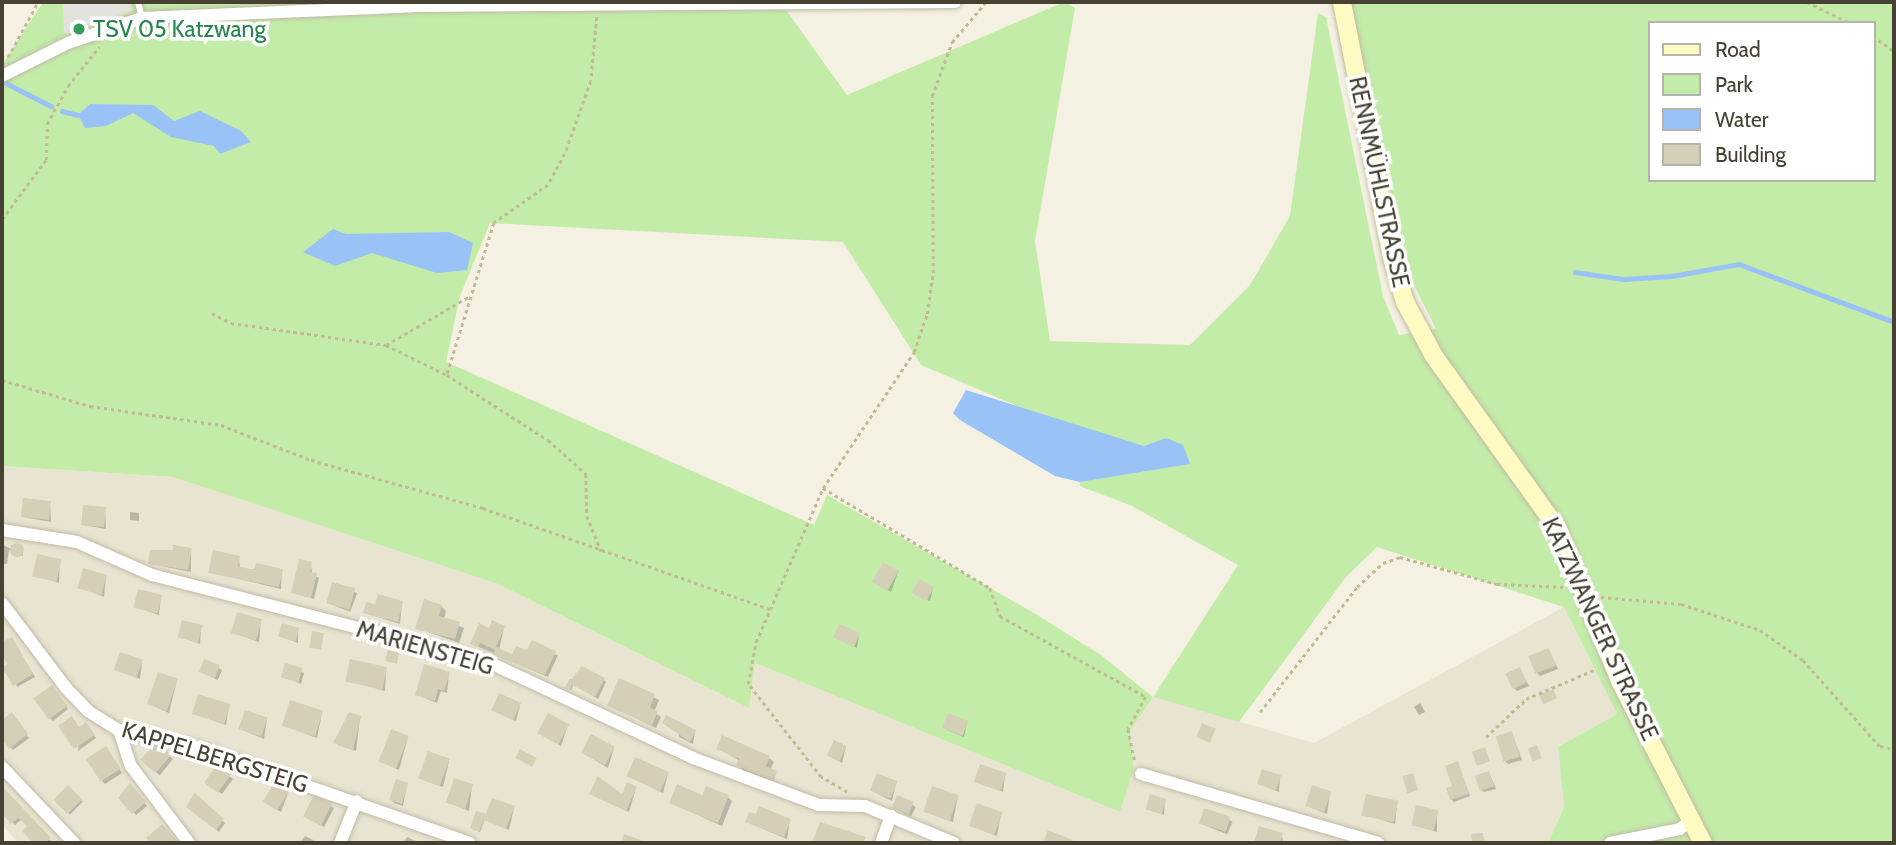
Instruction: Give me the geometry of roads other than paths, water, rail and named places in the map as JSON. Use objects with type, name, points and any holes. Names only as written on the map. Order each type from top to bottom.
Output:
[{"type":"main road","name":"RENNMÜHLSTRASSE","points":[[1342,2],[1392,261],[1405,302],[1434,356],[1532,491]]},
{"type":"main road","name":"KATZWANGER STRASSE","points":[[1532,491],[1557,528],[1586,591],[1620,681],[1703,843]]},
{"type":"street","points":[[2,76],[68,43],[142,18],[414,6],[955,2]]},
{"type":"street","name":"MARIENSTEIG","points":[[2,530],[77,542],[152,575],[484,660],[693,758],[819,805],[865,806],[954,843]]},
{"type":"street","name":"KAPPELBERGSTEIG","points":[[2,603],[66,688],[88,711],[119,730],[196,747],[357,800],[470,843]]},
{"type":"street","points":[[119,730],[131,766],[189,843]]},
{"type":"street","points":[[2,767],[74,843]]},
{"type":"street","points":[[1141,774],[1378,843]]},
{"type":"street","points":[[340,843],[357,800]]},
{"type":"street","points":[[881,843],[891,816]]},
{"type":"street","points":[[1610,843],[1680,830],[1692,819]]},
{"type":"lane","points":[[138,2],[142,18]]},
{"type":"water","points":[[90,104],[153,105],[174,121],[200,111],[241,131],[251,142],[220,154],[214,146],[171,137],[133,113],[106,126],[85,128],[78,115]]},
{"type":"water","points":[[333,229],[346,234],[449,232],[473,243],[467,270],[437,273],[372,253],[335,266],[303,252]]},
{"type":"water","points":[[966,390],[1144,446],[1166,438],[1183,445],[1190,464],[1080,482],[1055,476],[960,420],[953,413]]},
{"type":"waterway","points":[[6,83],[51,106]]},
{"type":"waterway","points":[[62,111],[78,115]]},
{"type":"waterway","points":[[1575,272],[1623,279],[1672,276],[1739,264],[1894,322]]},
{"type":"place","name":"TSV 05 Katzwang","points":[[79,29]]}]
